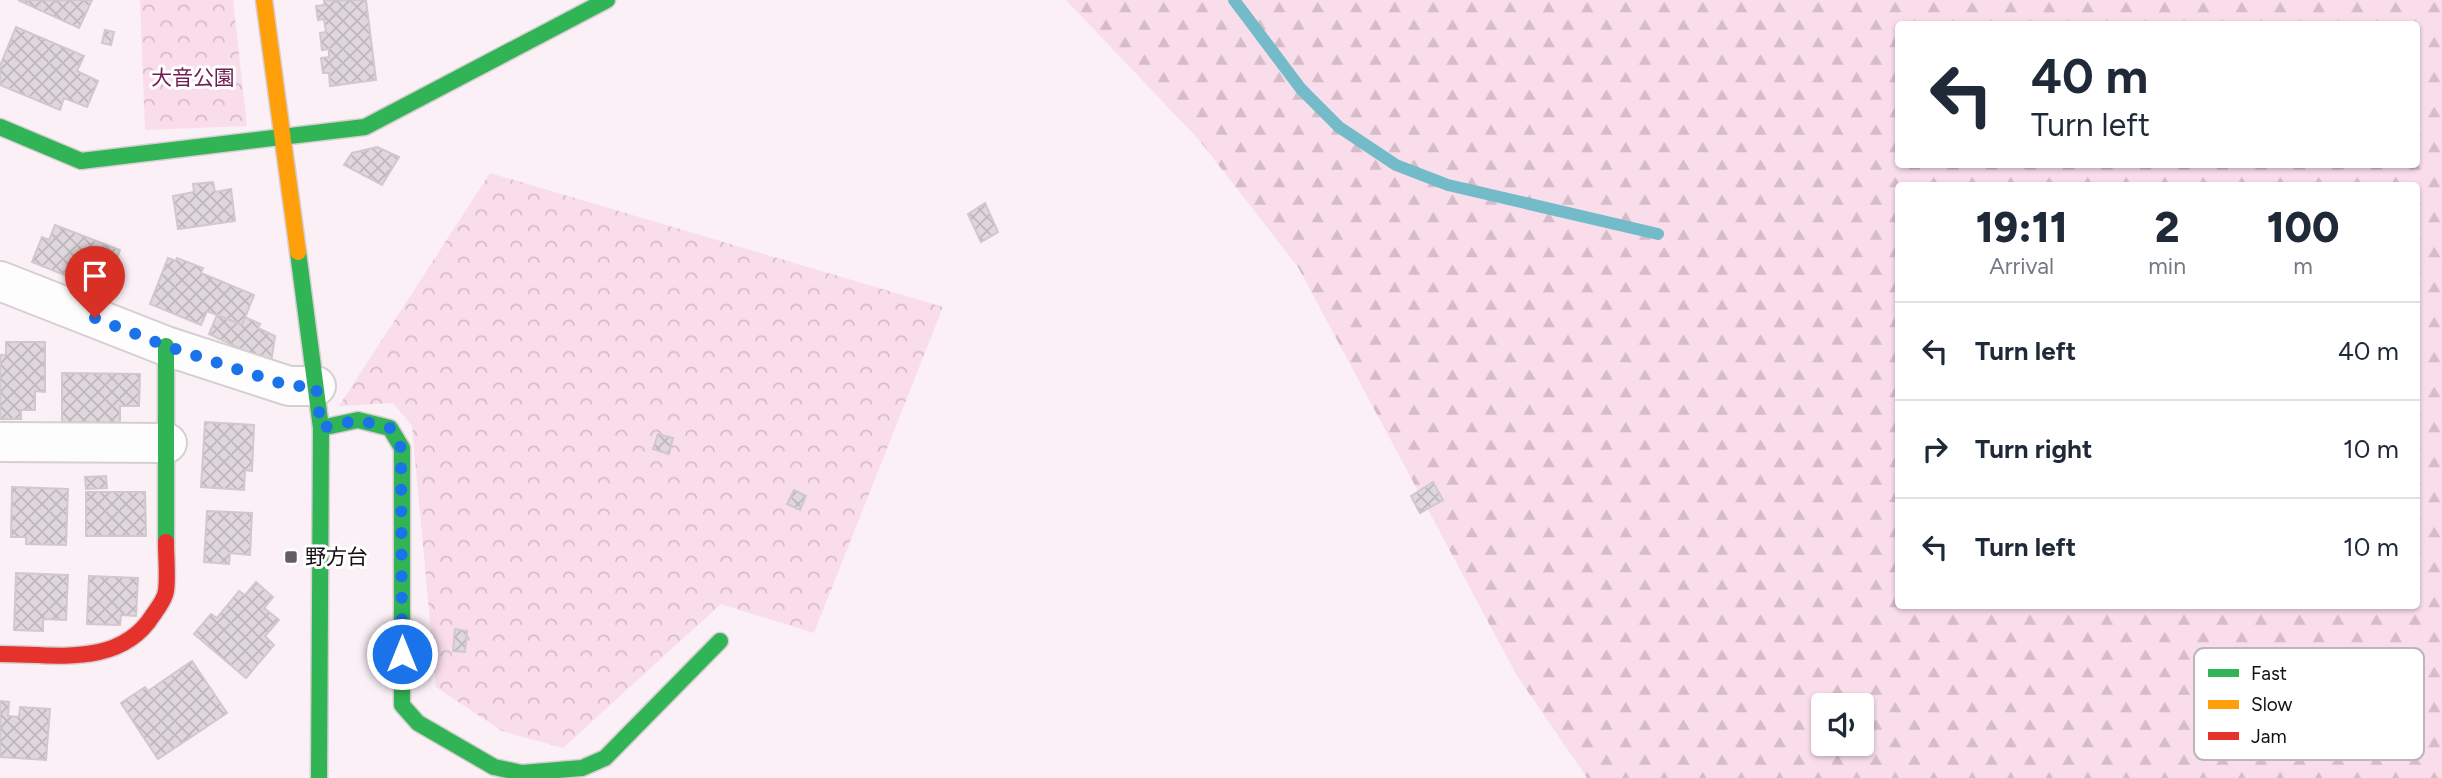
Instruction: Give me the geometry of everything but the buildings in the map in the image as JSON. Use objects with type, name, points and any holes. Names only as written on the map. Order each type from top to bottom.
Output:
[{"type":"street","points":[[264,0],[321,428],[319,778]]},
{"type":"street","points":[[0,127],[81,161],[365,127],[607,0]]},
{"type":"street","points":[[0,281],[166,346],[289,386],[316,386]]},
{"type":"street","points":[[0,654],[98,653],[130,641],[155,613],[166,593],[166,346]]},
{"type":"street","points":[[321,428],[358,420],[390,428],[401,448],[402,705],[418,723],[494,767],[522,774],[582,768],[605,758],[720,640]]},
{"type":"street","points":[[0,442],[166,443]]},
{"type":"green space","name":"大音公園","points":[[140,0],[233,0],[247,126],[145,130]]},
{"type":"green space","points":[[1066,0],[2442,0],[2442,778],[1587,778],[1516,674],[1298,267],[1199,140]]},
{"type":"green space","points":[[490,173],[943,307],[814,633],[721,604],[563,748],[502,731],[436,687],[412,426],[393,403],[339,406]]},
{"type":"waterway","points":[[1234,0],[1301,89],[1339,127],[1396,165],[1448,185],[1658,234]]},
{"type":"traffic: fast","points":[[0,127],[81,161],[365,127],[607,0]]},
{"type":"traffic: fast","points":[[298,252],[321,428],[319,778]]},
{"type":"traffic: fast","points":[[166,346],[166,542]]},
{"type":"traffic: fast","points":[[321,428],[358,420],[390,428],[402,448],[402,705],[418,723],[494,767],[522,773],[582,768],[605,758],[720,641]]},
{"type":"traffic: slow","points":[[264,0],[298,252]]},
{"type":"traffic: jam","points":[[0,654],[63,656],[104,651],[123,643],[139,632],[164,597],[167,579],[166,542]]},
{"type":"place","name":"野方台","points":[[291,557]]},
{"type":"route","points":[[95,318],[166,346],[289,386],[316,386],[321,428],[358,420],[390,428],[401,448],[402,654]]}]
